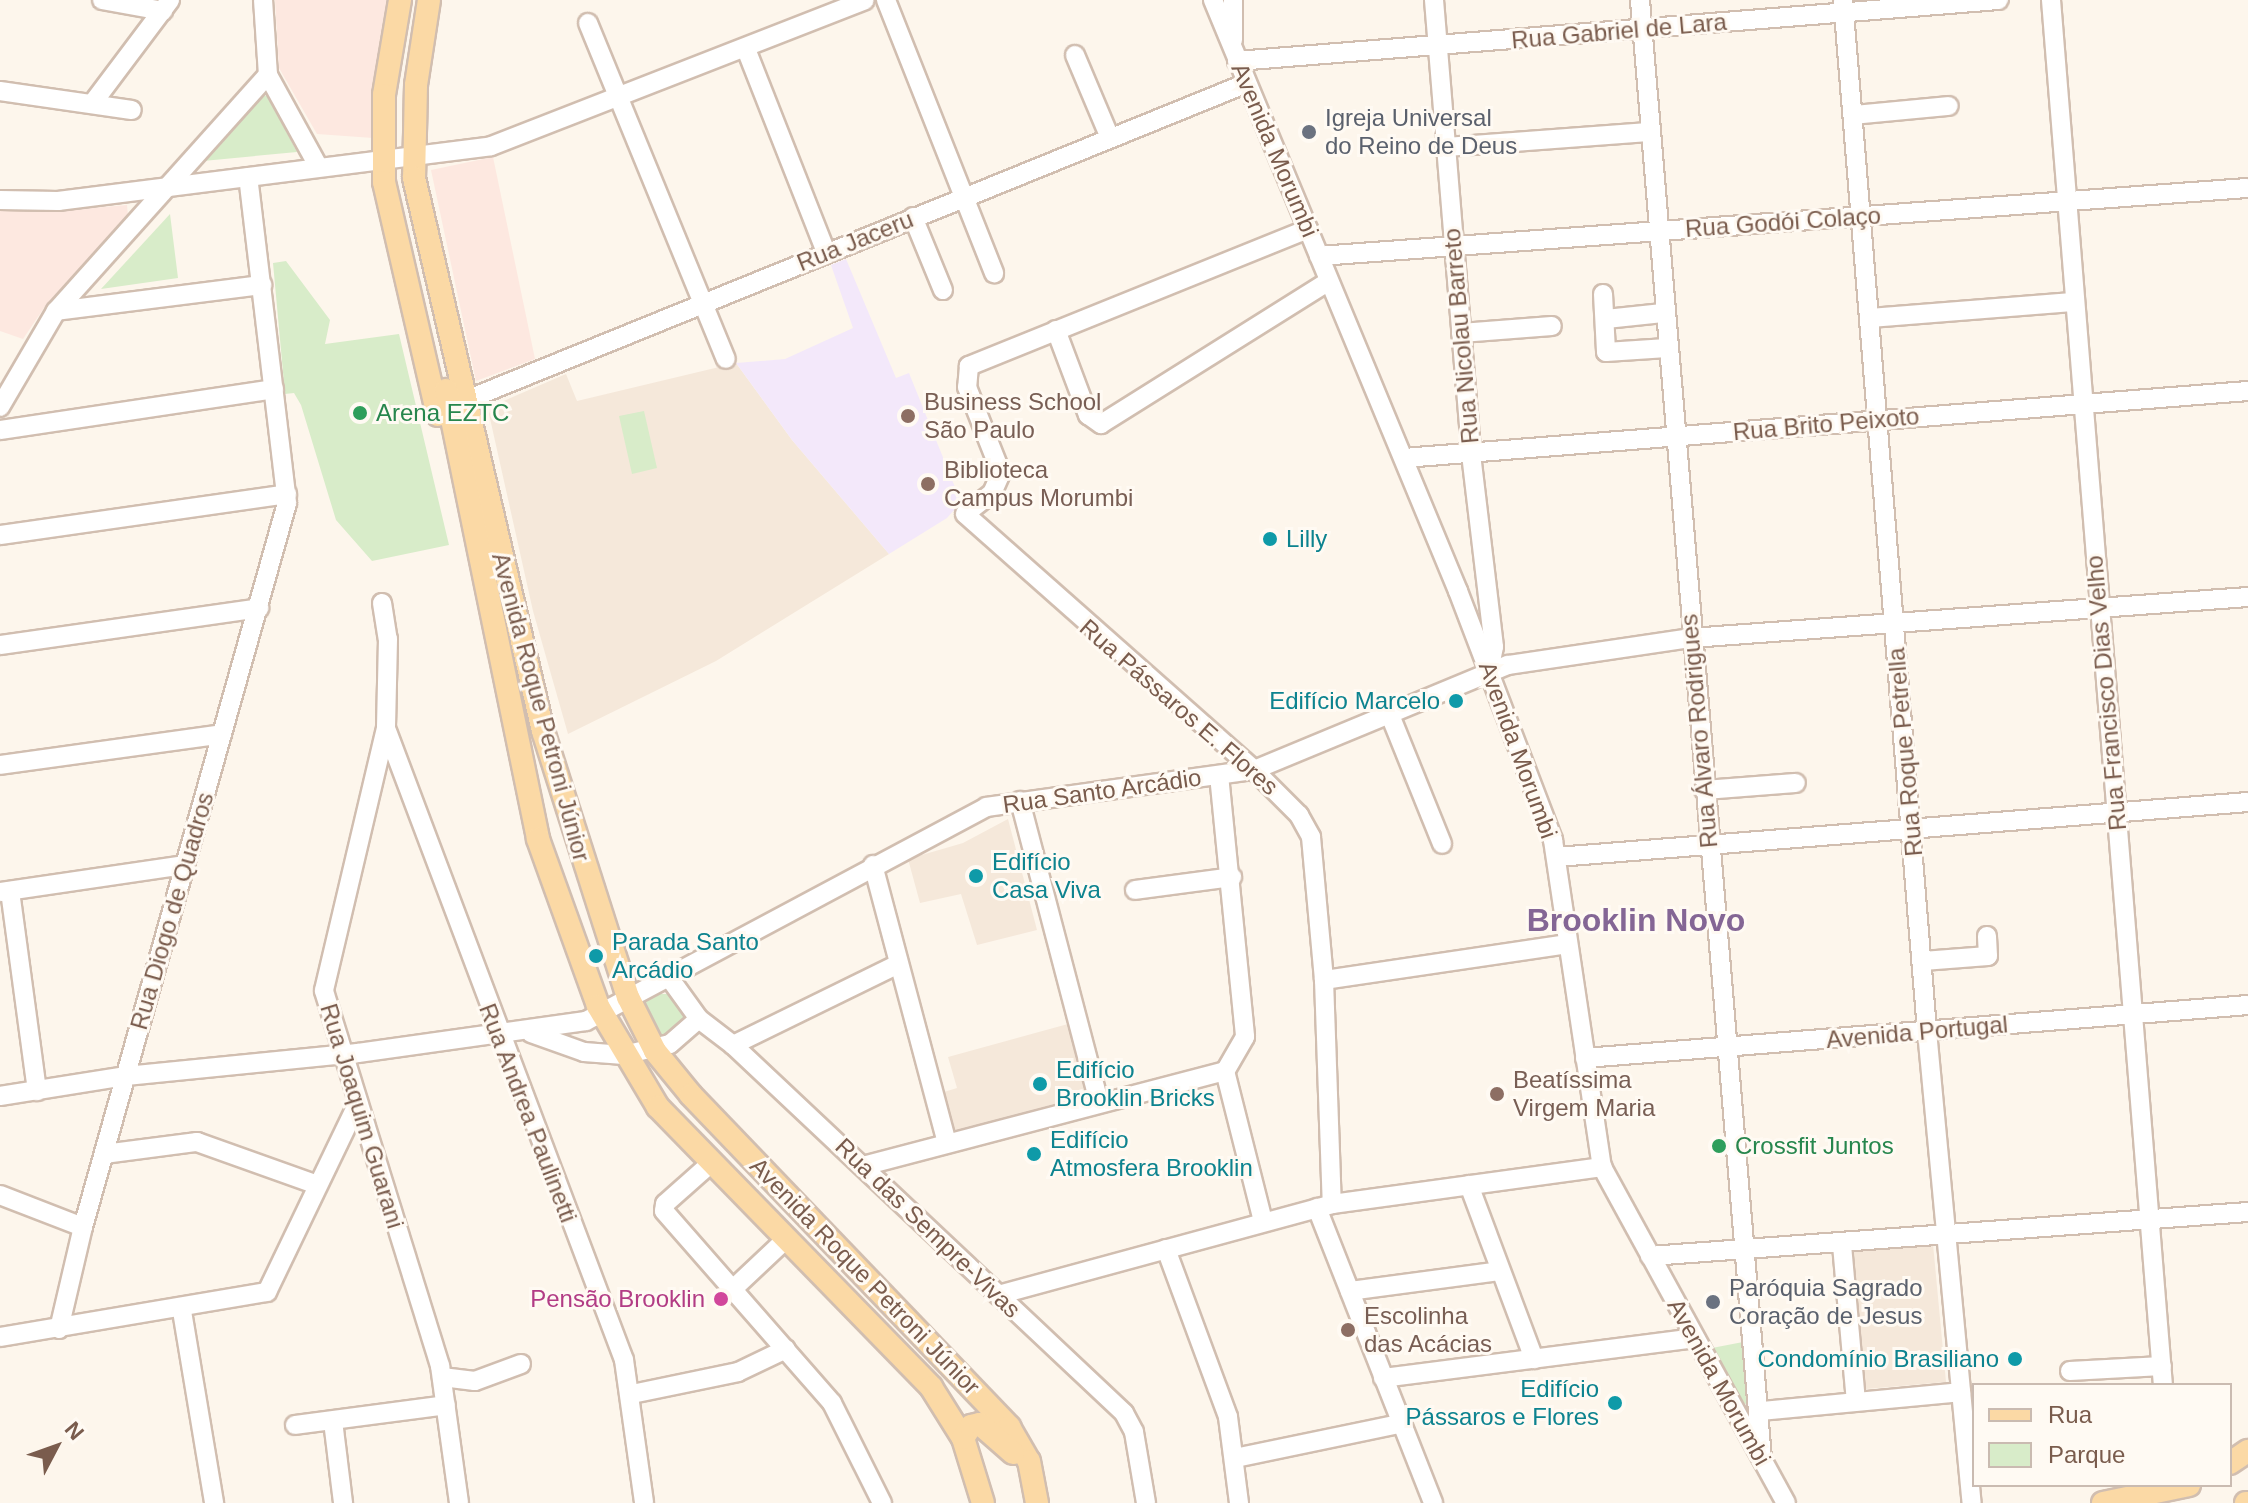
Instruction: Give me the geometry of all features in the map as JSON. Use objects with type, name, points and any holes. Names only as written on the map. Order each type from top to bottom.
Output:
[{"type":"main road","name":"Avenida Roque Petroni Júnior","points":[[400,0],[384,95],[382,158],[437,412],[473,531]]},
{"type":"main road","name":"Avenida Roque Petroni Júnior","points":[[429,0],[418,65],[413,155],[455,396],[473,531],[538,839],[602,1015],[658,1107],[710,1164],[931,1387],[963,1438],[983,1503]]},
{"type":"main road","points":[[411,294],[455,396]]},
{"type":"main road","name":"Avenida Roque Petroni Júnior","points":[[455,396],[560,797],[628,997],[655,1051],[691,1095],[1009,1427],[1022,1445],[1037,1503]]},
{"type":"main road","points":[[963,1438],[974,1424],[989,1428],[1032,1480]]},
{"type":"main road","points":[[2103,1503],[2171,1487]]},
{"type":"street","points":[[102,0],[166,5]]},
{"type":"street","points":[[263,0],[268,75],[318,166]]},
{"type":"street","points":[[0,200],[58,201],[509,141],[865,0]]},
{"type":"street","points":[[886,0],[994,273]]},
{"type":"street","name":"Avenida Morumbi","points":[[1213,0],[1460,596],[1557,857],[1567,944],[1602,1167],[1786,1503]]},
{"type":"street","points":[[1233,0],[1235,54]]},
{"type":"street","name":"Rua Nicolau Barreto","points":[[1434,0],[1471,454],[1494,647],[1489,670]]},
{"type":"street","name":"Rua Álvaro Rodrigues","points":[[1640,0],[1663,313],[1676,436],[1742,1250],[1761,1411],[1763,1461]]},
{"type":"street","name":"Rua Gabriel de Lara","points":[[1235,54],[1437,46],[1643,29],[1844,7],[1999,0]]},
{"type":"street","name":"Rua Francisco Dias Velho","points":[[2051,0],[2072,302],[2163,1376]]},
{"type":"street","points":[[92,104],[166,5]]},
{"type":"street","name":"Rua Roque Petrella","points":[[1844,7],[1927,1031],[1972,1503]]},
{"type":"street","points":[[588,23],[726,359]]},
{"type":"street","points":[[746,49],[826,252]]},
{"type":"street","points":[[1075,55],[1110,138]]},
{"type":"street","points":[[0,407],[56,311],[268,75]]},
{"type":"street","name":"Rua Jaceru","points":[[455,396],[703,302],[1247,83]]},
{"type":"street","points":[[0,91],[132,110]]},
{"type":"street","points":[[1853,115],[1949,106]]},
{"type":"street","points":[[1445,147],[1649,132]]},
{"type":"street","points":[[0,535],[287,494],[248,177]]},
{"type":"street","name":"Rua Godói Colaço","points":[[1319,256],[1453,250],[2248,188]]},
{"type":"street","points":[[913,217],[943,290]]},
{"type":"street","points":[[1308,229],[1056,330],[1088,415],[1101,424],[1329,281]]},
{"type":"street","points":[[56,311],[262,285]]},
{"type":"street","points":[[1603,294],[1606,319]]},
{"type":"street","points":[[1870,318],[2072,302]]},
{"type":"street","points":[[1663,313],[1602,321],[1608,353],[1667,348]]},
{"type":"street","points":[[1461,333],[1552,326]]},
{"type":"street","name":"Rua Pássaros E. Flores","points":[[1056,330],[975,361],[965,371],[1001,473],[992,493],[966,511],[965,517],[1254,770],[1299,815],[1311,837],[1324,980],[1325,1206],[1350,1291],[1399,1424],[1433,1503]]},
{"type":"street","points":[[0,430],[274,389]]},
{"type":"street","name":"Rua Brito Peixoto","points":[[1404,458],[2248,391]]},
{"type":"street","name":"Rua Diogo de Quadros","points":[[59,1329],[83,1227],[259,608],[287,494]]},
{"type":"street","points":[[1460,596],[1475,601],[1488,585]]},
{"type":"street","name":"Rua Santo Arcádio","points":[[602,1015],[628,997],[986,807],[1254,770],[1390,715],[1489,670],[1691,638],[2248,597]]},
{"type":"street","points":[[382,603],[388,639],[386,728]]},
{"type":"street","points":[[0,645],[259,608]]},
{"type":"street","points":[[1390,715],[1442,844]]},
{"type":"street","name":"Rua Andrea Paulinetti","points":[[386,728],[499,1035],[624,1360],[632,1394],[644,1503]]},
{"type":"street","name":"Rua Joaquim Guarani","points":[[386,728],[326,976],[326,1004],[442,1377],[459,1503]]},
{"type":"street","points":[[0,765],[222,734]]},
{"type":"street","points":[[1219,775],[1232,877],[1245,1037],[1225,1071],[1263,1221]]},
{"type":"street","points":[[1704,790],[1796,783]]},
{"type":"street","points":[[1020,801],[1099,1102]]},
{"type":"street","points":[[1557,857],[2248,802]]},
{"type":"street","points":[[37,1091],[5,892],[185,865]]},
{"type":"street","points":[[873,865],[947,1143]]},
{"type":"street","points":[[1135,890],[1232,877]]},
{"type":"street","points":[[1923,961],[1988,956],[1987,936]]},
{"type":"street","points":[[1324,980],[1567,944]]},
{"type":"street","points":[[733,1045],[898,964]]},
{"type":"street","name":"Rua das Sempre-Vivas","points":[[668,976],[699,1019],[733,1045],[1129,1419],[1146,1503]]},
{"type":"street","name":"Avenida Portugal","points":[[1585,1058],[2248,1005]]},
{"type":"street","points":[[0,1096],[126,1076],[528,1032],[602,1015]]},
{"type":"street","points":[[528,1032],[584,1052],[624,1055],[655,1051],[699,1019]]},
{"type":"street","points":[[863,1166],[1225,1071]]},
{"type":"street","points":[[0,1337],[182,1311],[267,1292],[357,1105]]},
{"type":"street","points":[[104,1154],[206,1144],[318,1185]]},
{"type":"street","points":[[710,1164],[665,1204],[664,1211],[838,1411],[882,1503]]},
{"type":"street","points":[[998,1295],[1325,1206],[1602,1167]]},
{"type":"street","points":[[1469,1185],[1534,1359]]},
{"type":"street","points":[[0,1195],[83,1227]]},
{"type":"street","points":[[1650,1256],[1842,1245],[2248,1212]]},
{"type":"street","points":[[733,1289],[786,1239]]},
{"type":"street","points":[[1842,1245],[1856,1401]]},
{"type":"street","points":[[1166,1249],[1228,1417],[1239,1503]]},
{"type":"street","points":[[1350,1291],[1500,1271]]},
{"type":"street","points":[[182,1311],[214,1503]]},
{"type":"street","points":[[1383,1378],[1694,1338]]},
{"type":"street","points":[[632,1394],[738,1372],[786,1349]]},
{"type":"street","points":[[442,1377],[475,1381],[521,1364]]},
{"type":"street","points":[[2070,1371],[2163,1376]]},
{"type":"street","points":[[1731,1405],[1747,1404],[1757,1385]]},
{"type":"street","points":[[1761,1411],[1961,1392]]},
{"type":"street","points":[[295,1425],[446,1405]]},
{"type":"street","points":[[333,1421],[343,1503]]},
{"type":"street","points":[[1235,1458],[1399,1424]]},
{"type":"shaded area","points":[[275,0],[393,0],[395,29],[373,138],[317,134],[279,68]]},
{"type":"shaded area","points":[[493,157],[535,359],[476,381],[431,170]]},
{"type":"shaded area","points":[[127,205],[128,216],[44,308],[23,339],[0,331],[0,208],[44,212]]},
{"type":"shaded area","points":[[846,259],[896,378],[909,373],[961,502],[947,518],[889,554],[792,440],[736,363],[785,359],[853,328],[831,265]]},
{"type":"shaded area","points":[[736,363],[792,440],[889,554],[716,661],[568,734],[533,611],[489,414],[492,406],[566,374],[577,401]]},
{"type":"shaded area","points":[[1008,819],[1037,930],[977,945],[961,894],[920,903],[908,859],[963,843]]},
{"type":"shaded area","points":[[1068,1024],[1088,1095],[955,1131],[944,1092],[957,1088],[948,1057]]},
{"type":"shaded area","points":[[1933,1244],[1946,1382],[1866,1389],[1853,1251]]},
{"type":"green space","points":[[257,95],[268,96],[297,152],[203,161]]},
{"type":"green space","points":[[170,214],[178,278],[101,289]]},
{"type":"green space","name":"Arena EZTC","points":[[286,261],[330,320],[325,344],[399,334],[449,545],[372,561],[336,520],[301,405],[294,393],[285,394],[273,263]]},
{"type":"green space","points":[[644,411],[657,468],[632,474],[619,416]]},
{"type":"green space","points":[[654,994],[676,994],[686,1010],[684,1024],[661,1039],[641,1002]]},
{"type":"green space","points":[[1743,1342],[1750,1400],[1746,1404],[1739,1402],[1712,1348]]},
{"type":"place","name":"Igreja Universal do Reino de Deus","points":[[1309,132]]},
{"type":"place","name":"Arena EZTC","points":[[360,413]]},
{"type":"place","name":"Business School São Paulo","points":[[908,416]]},
{"type":"place","name":"Biblioteca Campus Morumbi","points":[[928,484]]},
{"type":"place","name":"Lilly","points":[[1270,539]]},
{"type":"place","name":"Edifício Marcelo","points":[[1456,701]]},
{"type":"place","name":"Edifício Casa Viva","points":[[976,876]]},
{"type":"place","name":"Parada Santo Arcádio","points":[[596,956]]},
{"type":"place","name":"Edifício Brooklin Bricks","points":[[1040,1084]]},
{"type":"place","name":"Beatíssima Virgem Maria","points":[[1497,1094]]},
{"type":"place","name":"Crossfit Juntos","points":[[1719,1146]]},
{"type":"place","name":"Edifício Atmosfera Brooklin","points":[[1034,1154]]},
{"type":"place","name":"Pensão Brooklin","points":[[721,1299]]},
{"type":"place","name":"Paróquia Sagrado Coração de Jesus","points":[[1713,1302]]},
{"type":"place","name":"Escolinha das Acácias","points":[[1348,1330]]},
{"type":"place","name":"Condomínio Brasiliano","points":[[2015,1359]]},
{"type":"place","name":"Edifício Pássaros e Flores","points":[[1615,1403]]},
{"type":"district","name":"Brooklin Novo","points":[[1636,920]]}]
